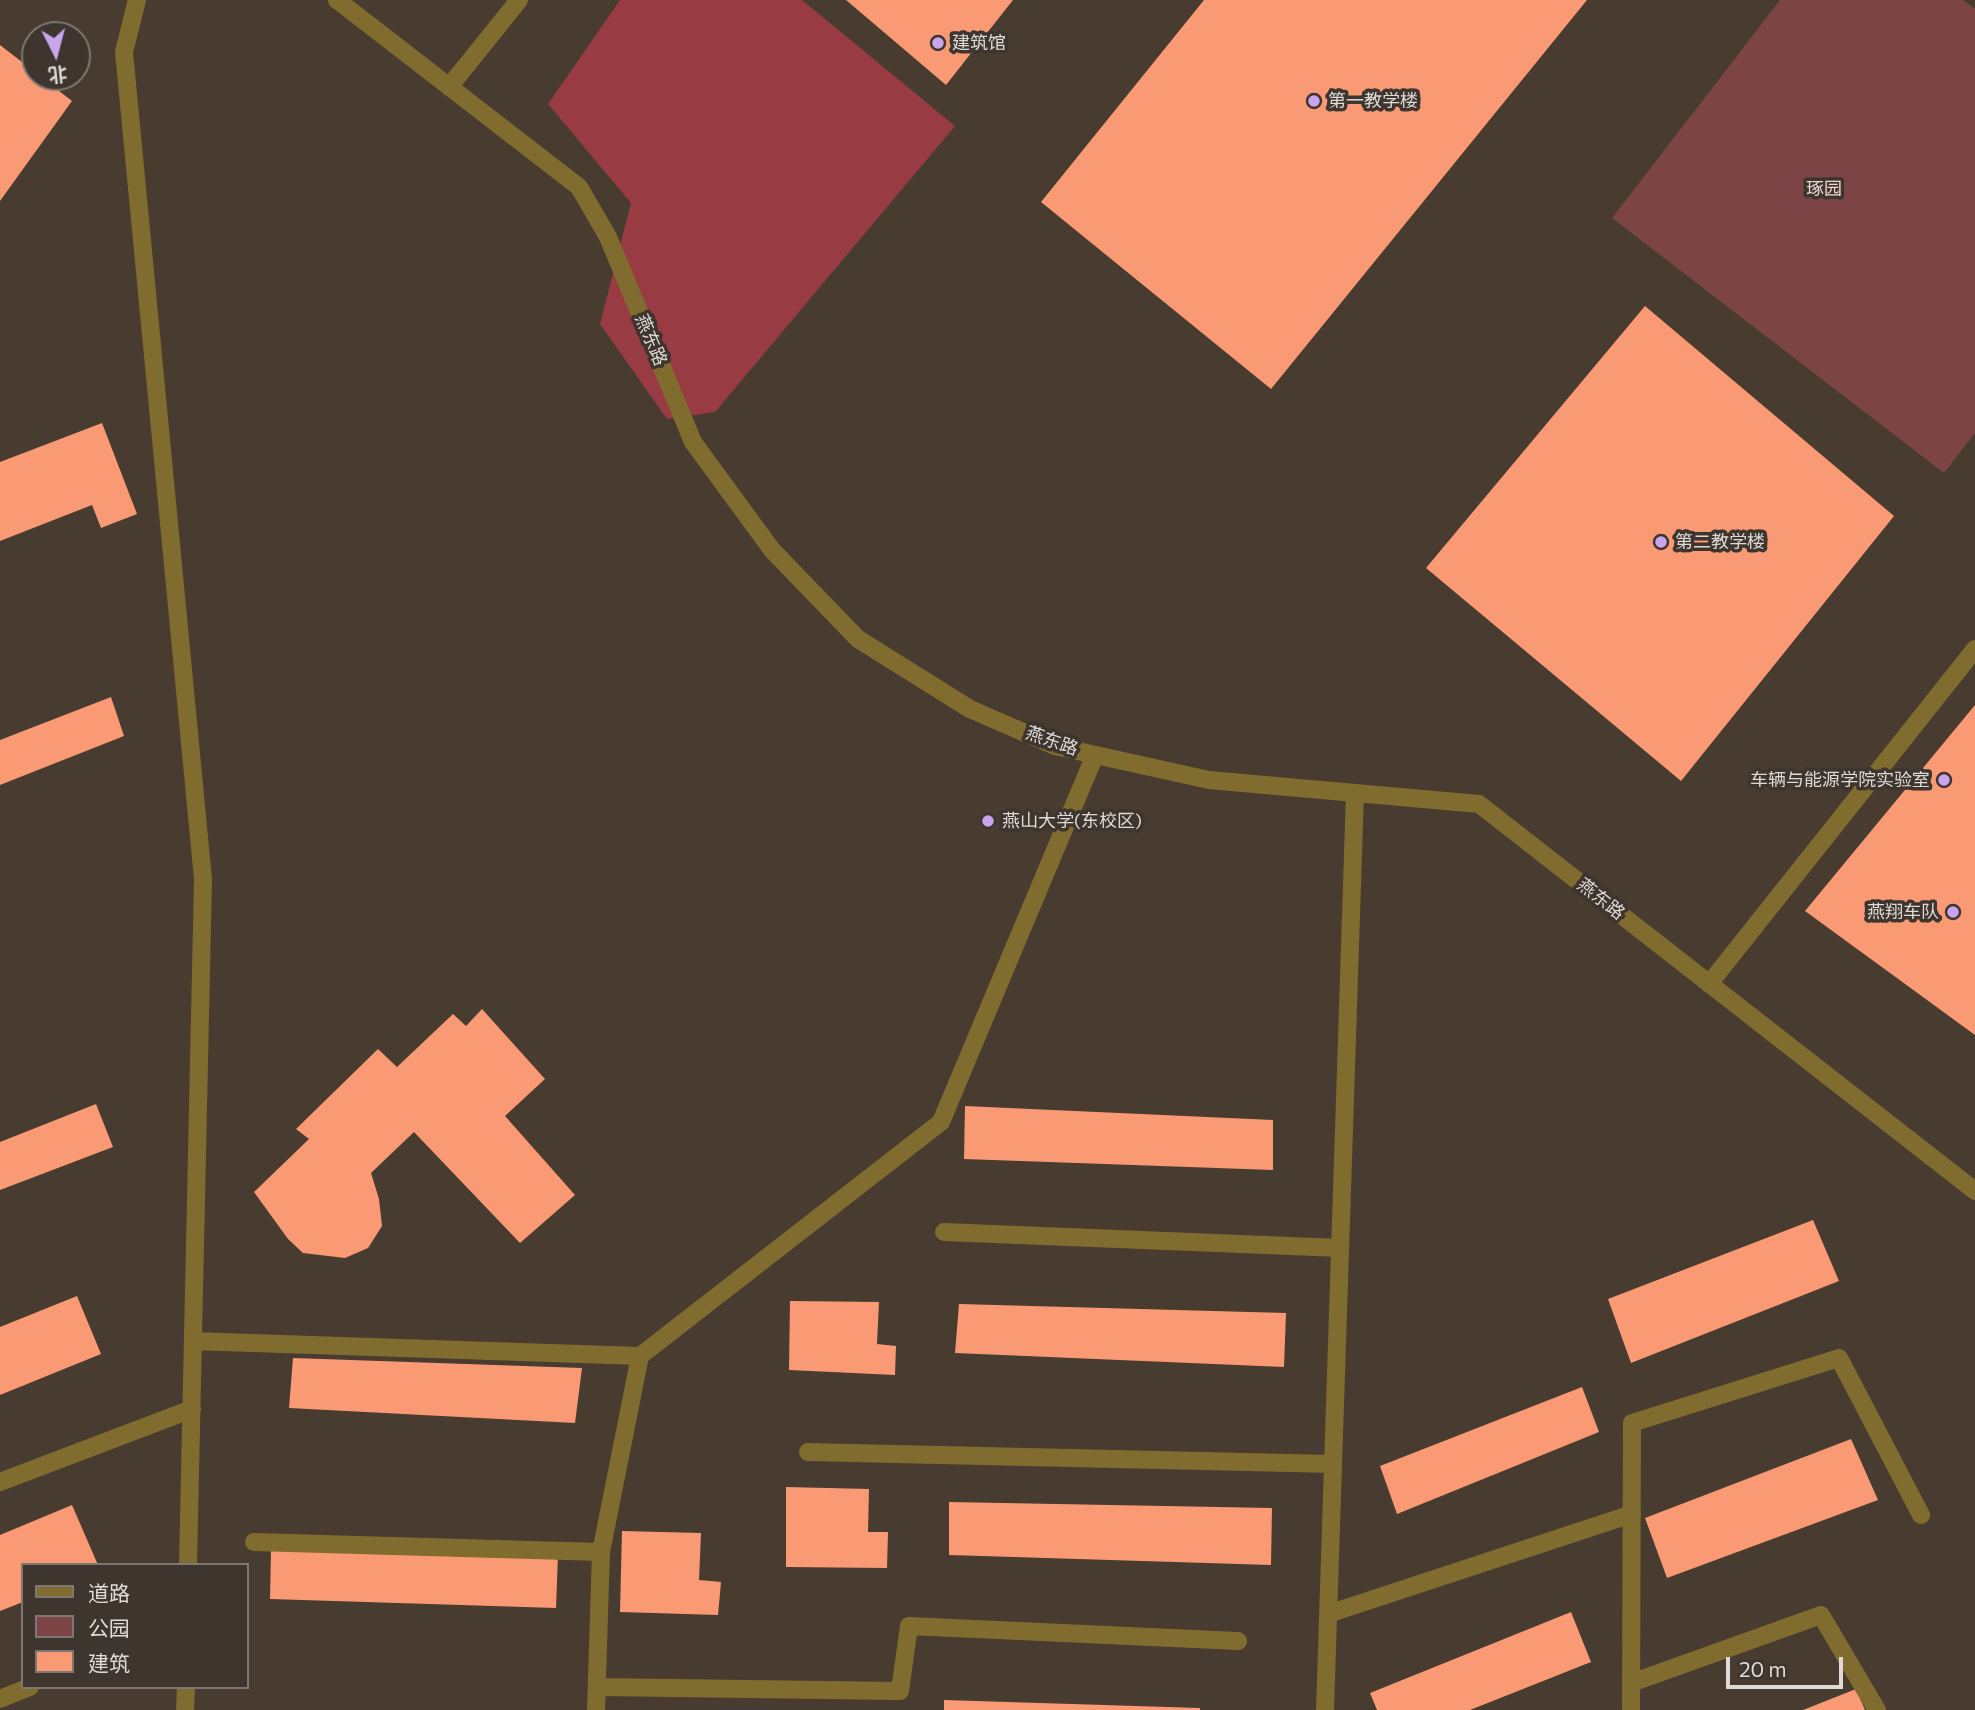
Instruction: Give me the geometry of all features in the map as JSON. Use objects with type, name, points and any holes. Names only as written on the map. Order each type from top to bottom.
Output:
[{"type":"street","points":[[137,0],[124,52],[203,879],[188,1563]]},
{"type":"street","name":"燕东路","points":[[337,0],[579,187],[608,237],[693,442],[782,560],[858,639],[970,709],[1055,746],[1209,780],[1479,804],[1975,1191]]},
{"type":"street","points":[[449,87],[519,0]]},
{"type":"street","points":[[1709,984],[1975,649]]},
{"type":"street","points":[[193,1341],[640,1356],[941,1122],[1095,755]]},
{"type":"street","points":[[1325,1710],[1355,793]]},
{"type":"street","points":[[944,1232],[1340,1248]]},
{"type":"street","points":[[596,1710],[601,1552],[640,1356]]},
{"type":"street","points":[[1631,1710],[1632,1423],[1839,1358],[1921,1515]]},
{"type":"street","points":[[0,1482],[192,1409]]},
{"type":"street","points":[[808,1452],[1333,1464]]},
{"type":"street","points":[[1328,1614],[1632,1514]]},
{"type":"street","points":[[254,1542],[601,1552]]},
{"type":"street","points":[[1631,1683],[1821,1615],[1877,1710]]},
{"type":"street","points":[[597,1686],[900,1691],[909,1626],[1238,1641]]},
{"type":"street","points":[[0,1699],[25,1689]]},
{"type":"street","points":[[185,1710],[186,1689]]},
{"type":"shaded area","name":"燕山大学(东校区)","points":[[0,0],[1975,0],[1975,1710],[0,1710]]},
{"type":"shaded area","points":[[620,0],[802,0],[955,126],[715,412],[667,419],[600,324],[631,203],[548,104]]},
{"type":"green space","name":"琢园","points":[[1780,0],[1963,0],[1975,9],[1975,433],[1944,473],[1612,218]]},
{"type":"building","name":"建筑馆","points":[[846,0],[1013,0],[946,85]]},
{"type":"building","name":"第一教学楼","points":[[1204,0],[1587,0],[1271,389],[1041,202]]},
{"type":"building","points":[[0,45],[21,61],[21,91],[59,91],[72,101],[0,201]]},
{"type":"building","name":"第二教学楼","points":[[1645,306],[1894,516],[1681,781],[1426,568]]},
{"type":"building","points":[[102,423],[137,514],[101,528],[92,505],[0,541],[0,462]]},
{"type":"building","points":[[111,697],[124,736],[0,785],[0,740]]},
{"type":"building","name":"车辆与能源学院实验室","points":[[1975,705],[1975,1035],[1805,911]]},
{"type":"building","points":[[482,1009],[545,1079],[505,1116],[575,1195],[520,1243],[414,1132],[371,1173],[379,1199],[382,1226],[368,1248],[345,1258],[303,1253],[288,1239],[254,1192],[309,1139],[296,1129],[378,1049],[397,1067],[453,1014],[466,1026]]},
{"type":"building","points":[[96,1104],[113,1147],[0,1190],[0,1142]]},
{"type":"building","points":[[965,1106],[1273,1120],[1273,1170],[964,1159]]},
{"type":"building","points":[[1813,1220],[1839,1281],[1631,1363],[1608,1299]]},
{"type":"building","points":[[77,1296],[101,1354],[0,1395],[0,1327]]},
{"type":"building","points":[[790,1301],[879,1302],[877,1344],[896,1346],[895,1375],[789,1370]]},
{"type":"building","points":[[959,1304],[1286,1313],[1284,1367],[955,1353]]},
{"type":"building","points":[[293,1358],[582,1368],[575,1423],[289,1408]]},
{"type":"building","points":[[1582,1387],[1599,1432],[1397,1514],[1380,1466]]},
{"type":"building","points":[[1851,1439],[1878,1500],[1667,1578],[1645,1518]]},
{"type":"building","points":[[786,1487],[869,1489],[868,1532],[888,1532],[887,1568],[786,1567]]},
{"type":"building","points":[[949,1502],[1272,1508],[1271,1565],[949,1555]]},
{"type":"building","points":[[72,1505],[97,1563],[21,1563],[21,1603],[0,1611],[0,1535]]},
{"type":"building","points":[[622,1531],[701,1533],[699,1580],[721,1582],[718,1615],[620,1612]]},
{"type":"building","points":[[271,1550],[558,1555],[556,1608],[270,1599]]},
{"type":"building","points":[[1571,1612],[1591,1662],[1470,1710],[1377,1710],[1370,1693]]},
{"type":"building","points":[[1856,1689],[1865,1710],[1803,1710]]},
{"type":"building","points":[[944,1700],[1200,1708],[1200,1710],[944,1710]]},
{"type":"place","name":"建筑馆","points":[[938,43]]},
{"type":"place","name":"第一教学楼","points":[[1314,101]]},
{"type":"place","name":"第二教学楼","points":[[1661,542]]},
{"type":"place","name":"车辆与能源学院实验室","points":[[1944,780]]},
{"type":"place","name":"燕山大学(东校区)","points":[[988,821]]},
{"type":"place","name":"燕翔车队","points":[[1953,912]]}]
